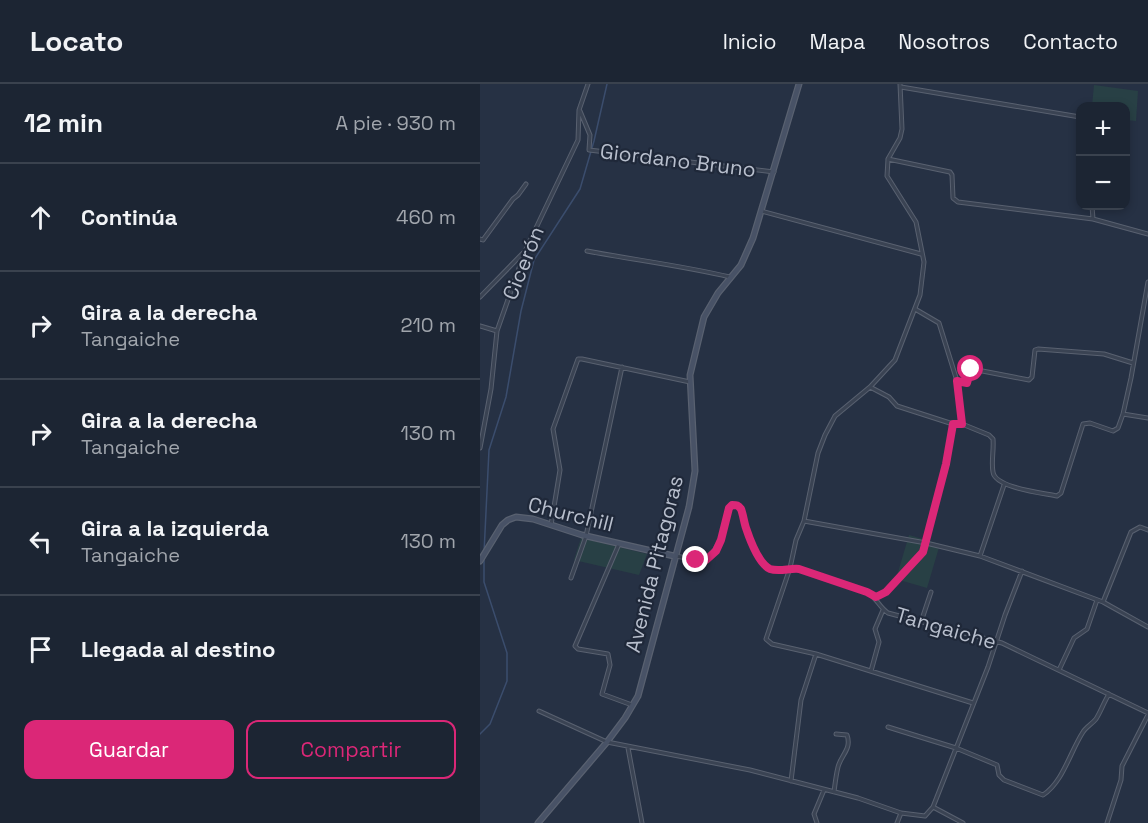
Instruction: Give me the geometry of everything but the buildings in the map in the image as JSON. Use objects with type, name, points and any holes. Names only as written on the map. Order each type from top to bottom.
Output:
[{"type":"main road","name":"Avenida Pitagoras","points":[[538,823],[608,742],[638,696],[689,507],[695,471],[690,375],[704,317],[747,253],[774,172],[798,84]]},
{"type":"main road","name":"Churchill","points":[[480,561],[502,525],[508,520],[523,517],[586,536],[674,556]]},
{"type":"street","name":"Cicerón","points":[[480,448],[491,389],[497,331],[525,251],[578,140],[579,110],[588,84]]},
{"type":"street","points":[[973,703],[816,654],[772,644],[765,639],[804,521],[818,453],[825,435],[835,416],[870,387],[895,360],[915,309],[923,272],[916,222],[887,176],[888,159],[903,129],[900,85],[1076,116]]},
{"type":"street","name":"Giordano Bruno","points":[[579,110],[590,135],[589,150],[774,172]]},
{"type":"street","points":[[888,159],[950,172],[953,198],[957,202],[1093,219],[1148,234]]},
{"type":"street","points":[[482,240],[526,184]]},
{"type":"street","points":[[1092,210],[1093,219]]},
{"type":"street","points":[[761,211],[922,254]]},
{"type":"street","points":[[480,297],[525,251]]},
{"type":"street","points":[[587,251],[643,262],[691,268],[730,278]]},
{"type":"street","points":[[870,387],[889,397],[897,406],[953,424],[962,424],[991,436],[994,441],[993,474],[1004,485],[1058,495],[1061,492],[1081,426],[1090,423],[1114,431],[1118,428],[1123,414],[1148,282]]},
{"type":"street","points":[[915,309],[939,323],[957,381],[962,424]]},
{"type":"street","points":[[480,326],[497,331]]},
{"type":"street","points":[[957,381],[967,383],[972,369],[1029,380],[1032,377],[1035,350],[1038,349],[1104,354],[1133,363]]},
{"type":"street","points":[[551,525],[561,470],[554,429],[576,361],[582,359],[690,382]]},
{"type":"street","points":[[571,578],[586,536],[622,367]]},
{"type":"street","points":[[1123,414],[1148,418]]},
{"type":"street","points":[[876,597],[886,592],[923,552],[946,464],[953,424]]},
{"type":"street","points":[[980,556],[1004,485]]},
{"type":"street","name":"Tangaiche","points":[[674,556],[706,560],[716,551],[729,508],[737,505],[741,509],[748,536],[763,563],[776,570],[790,568],[867,592],[876,597],[883,610],[1002,643],[1148,714]]},
{"type":"street","points":[[804,521],[926,543],[980,556],[1103,602],[1148,627]]},
{"type":"street","points":[[1103,602],[1131,532],[1140,527],[1148,530]]},
{"type":"street","points":[[619,544],[575,646],[578,649],[608,654],[610,665],[602,694],[632,705]]},
{"type":"street","points":[[539,711],[608,742],[750,770],[921,817],[928,814],[933,807],[988,667],[1022,571]]},
{"type":"street","points":[[921,622],[932,592]]},
{"type":"street","points":[[1059,670],[1074,638],[1087,629],[1098,600]]},
{"type":"street","points":[[871,671],[879,642],[875,629],[883,610]]},
{"type":"street","points":[[791,782],[801,700],[816,654]]},
{"type":"street","points":[[888,727],[956,748],[997,765],[999,775],[1004,780],[1043,795],[1048,792],[1064,769],[1077,742],[1096,718],[1109,694]]},
{"type":"street","points":[[1107,823],[1121,780],[1122,766],[1148,714]]},
{"type":"street","points":[[834,792],[838,764],[846,754],[849,740],[847,735],[836,734]]},
{"type":"street","points":[[628,747],[642,823]]},
{"type":"street","points":[[817,823],[814,814],[824,790]]},
{"type":"street","points":[[933,807],[963,823]]},
{"type":"street","points":[[897,823],[901,813]]},
{"type":"green space","points":[[1094,85],[1138,91],[1136,121],[1130,120],[1130,102],[1092,102]]},
{"type":"green space","points":[[909,535],[940,544],[927,588],[896,579]]},
{"type":"green space","points":[[581,538],[647,554],[639,575],[574,560]]},
{"type":"waterway","points":[[484,553],[489,450],[506,397],[521,311],[534,260],[580,189],[607,84]]},
{"type":"waterway","points":[[480,734],[490,724],[507,681],[507,653],[484,582],[484,560]]},
{"type":"route","points":[[696,560],[706,560],[716,551],[729,508],[737,505],[741,509],[748,536],[763,563],[769,568],[799,569],[876,597],[886,592],[923,552],[946,464],[953,424],[962,424],[957,381],[967,383],[971,369]]}]
